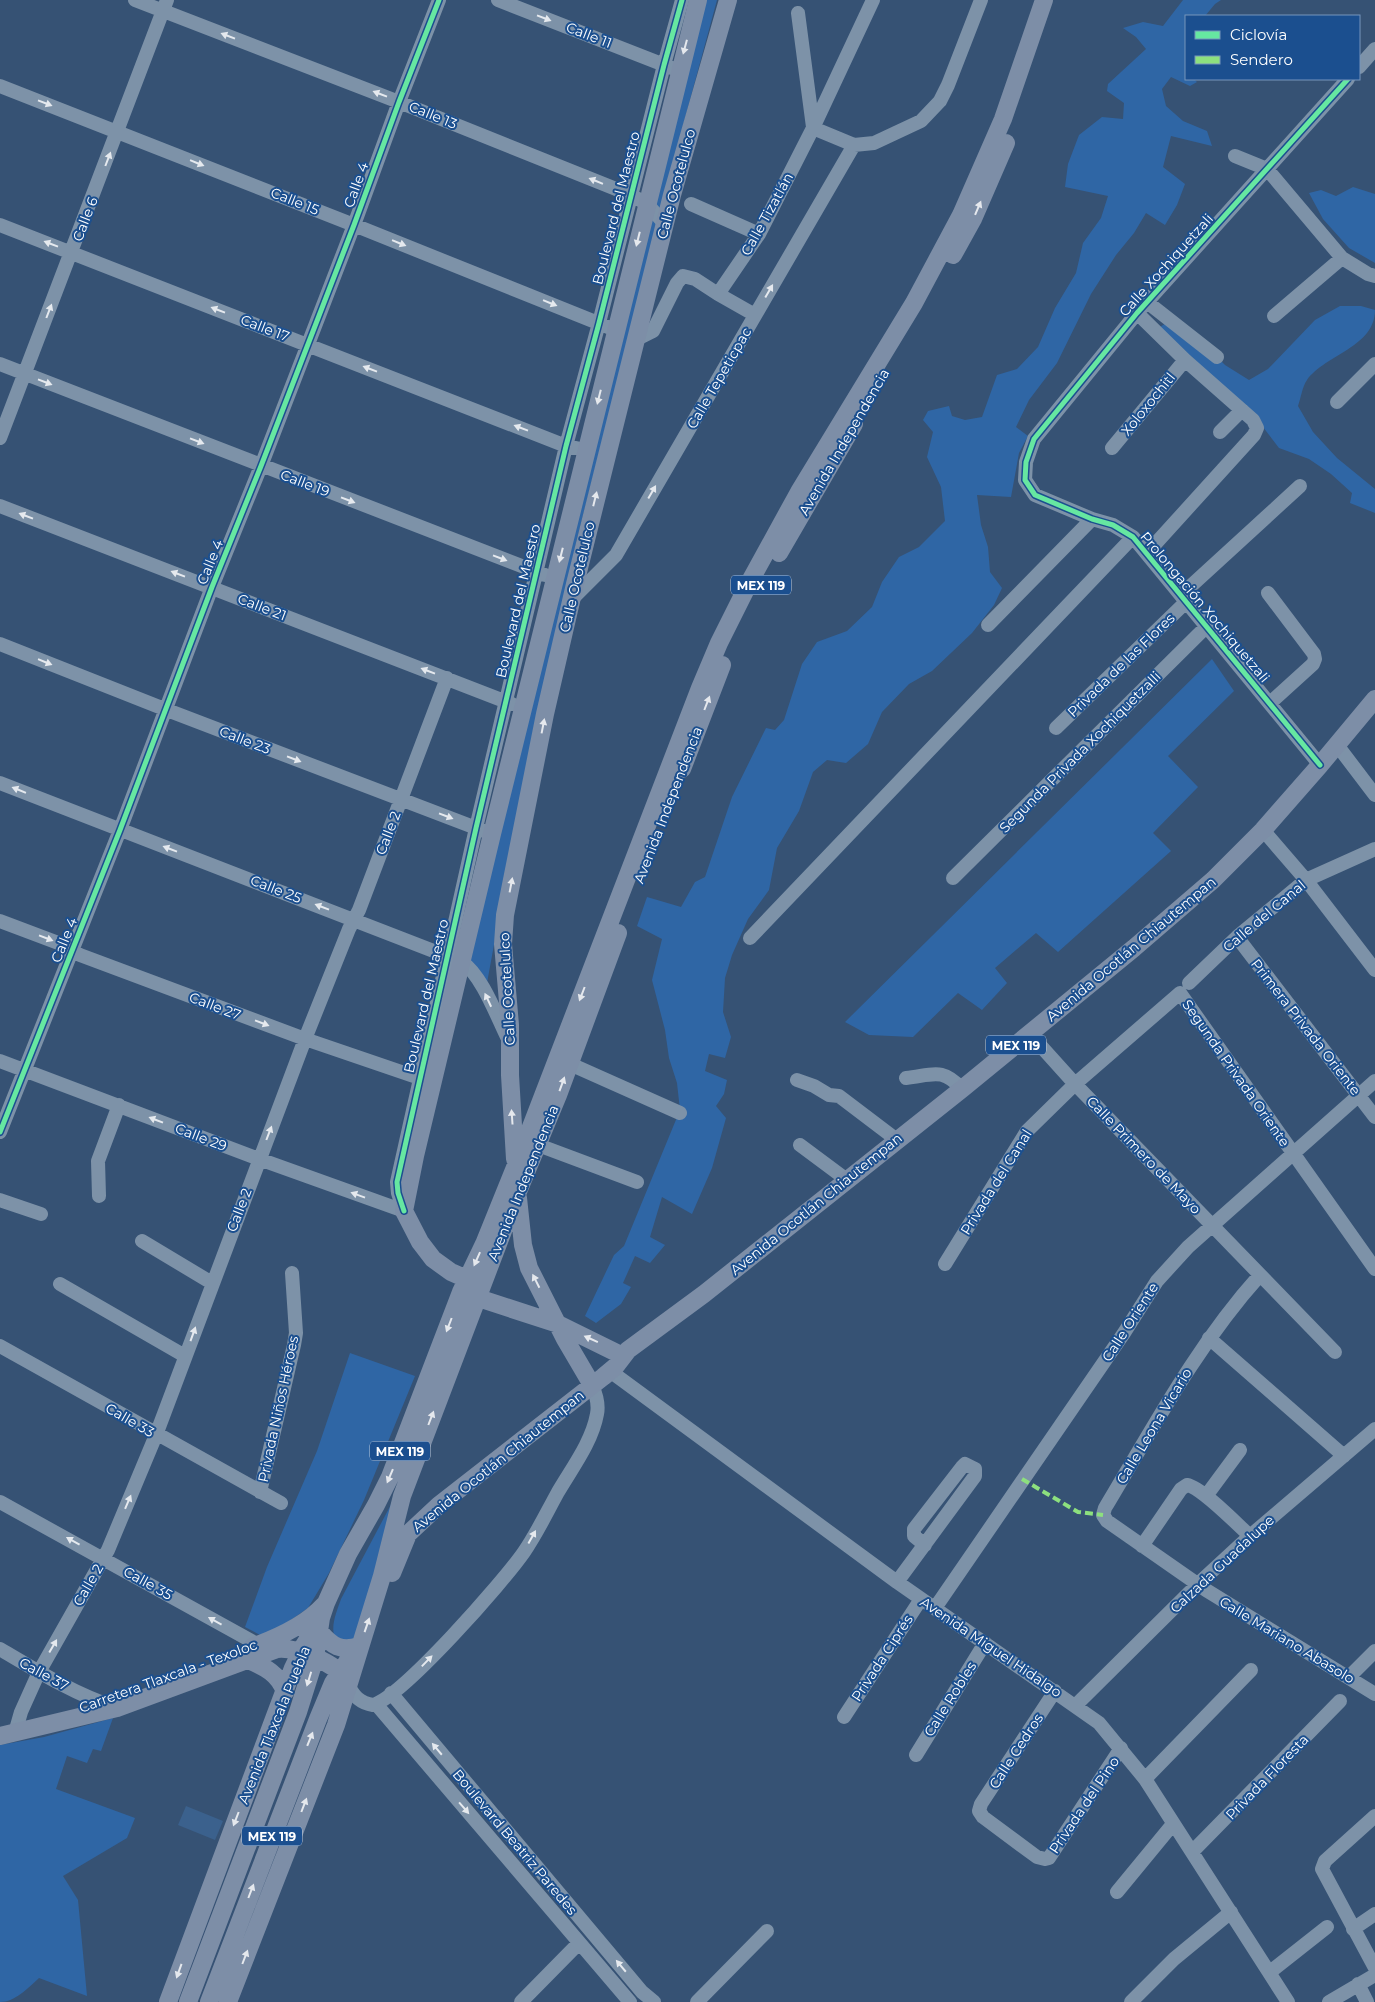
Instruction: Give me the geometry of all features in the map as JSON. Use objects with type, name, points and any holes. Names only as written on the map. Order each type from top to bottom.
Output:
[{"type":"main road","name":"Boulevard del Maestro","points":[[404,1211],[426,1081],[454,959],[476,907],[484,831],[523,707],[616,331],[672,101],[671,68],[698,0]]},
{"type":"main road","name":"Calle Ocotelulco","points":[[592,1386],[569,1348],[534,1280],[526,1259],[515,1165],[510,1044],[503,944],[505,915],[543,724],[571,600],[672,195],[728,0]]},
{"type":"main road","name":"Avenida Independencia","points":[[322,1618],[348,1554],[390,1477],[472,1289],[538,1145],[563,1061],[700,688],[720,643],[749,583],[799,492],[914,303],[961,215],[1003,119],[1044,0]]},
{"type":"main road","name":"Avenida Independencia","points":[[359,1646],[374,1604],[402,1496],[472,1289],[484,1244],[542,1097],[563,1061],[736,633],[769,570],[973,219],[1016,117],[1053,0]]},
{"type":"main road","points":[[672,101],[678,108],[686,112],[695,112]]},
{"type":"main road","name":"Avenida Ocotlán Chiautempan","points":[[374,1604],[390,1577],[408,1534],[439,1505],[592,1386],[610,1371],[623,1356],[962,1089],[1214,880],[1320,765],[1375,699]]},
{"type":"main road","points":[[476,907],[491,915],[505,915]]},
{"type":"main road","points":[[510,1075],[523,1092],[532,1096],[542,1097]]},
{"type":"main road","points":[[404,1211],[420,1242],[433,1259],[472,1289],[558,1324],[623,1356]]},
{"type":"main road","points":[[322,1618],[330,1643],[345,1649],[359,1646]]},
{"type":"main road","name":"Carretera Tlaxcala - Texoloc","points":[[8,1729],[109,1705],[248,1660],[304,1621],[322,1618]]},
{"type":"main road","name":"Avenida Tlaxcala Puebla","points":[[168,2002],[285,1692],[307,1655],[322,1618]]},
{"type":"main road","points":[[228,2002],[336,1725],[344,1678],[359,1646]]},
{"type":"main road","name":"Carretera Tlaxcala - Texoloc","points":[[109,1705],[263,1648],[283,1649],[307,1655]]},
{"type":"main road","name":"Avenida Tlaxcala Puebla","points":[[188,2002],[298,1712],[307,1655]]},
{"type":"main road","name":"Boulevard Beatriz Paredes","points":[[307,1655],[344,1678]]},
{"type":"main road","points":[[248,1660],[266,1668],[273,1674],[282,1684],[285,1692]]},
{"type":"main road","name":"MEX 119","points":[[209,2002],[314,1728],[328,1696],[344,1678]]},
{"type":"street","name":"Calle 13","points":[[135,0],[165,6],[631,195],[647,204],[665,224]]},
{"type":"street","name":"Calle 4","points":[[0,1132],[167,710],[212,588],[261,466],[439,0]]},
{"type":"street","name":"Calle 11","points":[[498,0],[671,68]]},
{"type":"street","name":"Boulevard del Maestro","points":[[454,959],[484,831],[506,702],[566,446],[631,195],[671,68],[682,0]]},
{"type":"street","name":"Calle Tizatlán","points":[[718,294],[759,234],[813,128],[872,0]]},
{"type":"street","points":[[798,12],[813,128],[854,145],[874,143],[896,135],[921,121],[940,101],[981,0]]},
{"type":"street","name":"Calle 6","points":[[0,438],[165,6]]},
{"type":"street","points":[[1360,66],[1375,49]]},
{"type":"street","name":"Calle Xochiquetzali","points":[[1025,480],[1026,462],[1034,439],[1137,313],[1347,80]]},
{"type":"street","name":"Calle 15","points":[[0,86],[354,225],[616,331]]},
{"type":"street","name":"Calle Tepeticpac","points":[[571,600],[616,555],[854,145]]},
{"type":"street","points":[[1235,156],[1267,169],[1342,258],[1368,274],[1375,276]]},
{"type":"street","points":[[690,204],[759,234]]},
{"type":"street","name":"Calle 17","points":[[0,225],[566,446],[586,450]]},
{"type":"street","points":[[1274,316],[1342,258]]},
{"type":"street","points":[[635,340],[653,331],[677,283],[683,276],[695,279],[755,315]]},
{"type":"street","points":[[1147,302],[1217,357]]},
{"type":"street","points":[[1137,313],[1185,360],[1253,420],[1257,428],[1254,436],[1147,553]]},
{"type":"street","name":"Xoloxochitl","points":[[1112,448],[1185,360]]},
{"type":"street","name":"Calle 19","points":[[0,364],[555,579]]},
{"type":"street","points":[[1337,402],[1375,364]]},
{"type":"street","points":[[1220,432],[1242,410]]},
{"type":"street","name":"Prolongación Xochiquetzali","points":[[1025,480],[1035,494],[1092,519],[1113,525],[1133,538],[1320,765]]},
{"type":"street","name":"Privada de las Flores","points":[[1056,728],[1184,598],[1300,486]]},
{"type":"street","name":"Calle 21","points":[[0,506],[523,707]]},
{"type":"street","points":[[988,625],[1092,519]]},
{"type":"street","points":[[750,938],[1133,538]]},
{"type":"street","points":[[1268,594],[1314,654],[1315,659],[1313,664],[1270,703]]},
{"type":"street","name":"Segunda Privada Xochiquetzalli","points":[[952,878],[1207,626]]},
{"type":"street","name":"Calle 23","points":[[0,644],[484,831]]},
{"type":"street","name":"Calle 2","points":[[8,1729],[104,1558],[156,1434],[305,1039],[359,910],[447,678]]},
{"type":"street","points":[[1337,745],[1375,795]]},
{"type":"street","name":"Calle 25","points":[[0,783],[454,959],[470,968],[480,983],[510,1044]]},
{"type":"street","points":[[1262,830],[1306,880],[1375,970]]},
{"type":"street","name":"Calle del Canal","points":[[1075,1084],[1184,988],[1237,937],[1306,880],[1375,849]]},
{"type":"street","name":"Calle 27","points":[[0,921],[305,1039],[426,1081]]},
{"type":"street","name":"Primera Privada Oriente","points":[[1237,937],[1375,1117]]},
{"type":"street","name":"Segunda Privada Oriente","points":[[1184,988],[1293,1154],[1375,1268]]},
{"type":"street","name":"Calle Primero de Mayo","points":[[1030,1034],[1075,1084],[1334,1352]]},
{"type":"street","name":"Calle 29","points":[[0,1060],[259,1159],[404,1211]]},
{"type":"street","points":[[563,1061],[680,1113]]},
{"type":"street","points":[[906,1078],[945,1075],[962,1089]]},
{"type":"street","points":[[797,1080],[817,1087],[829,1095],[839,1096],[897,1140]]},
{"type":"street","name":"Calle Oriente","points":[[935,1608],[1124,1333],[1157,1281],[1182,1253],[1375,1081]]},
{"type":"street","name":"Privada del Canal","points":[[945,1264],[1027,1131],[1075,1084]]},
{"type":"street","points":[[99,1196],[98,1161],[118,1105]]},
{"type":"street","points":[[538,1145],[637,1182]]},
{"type":"street","points":[[800,1145],[847,1180]]},
{"type":"street","points":[[0,1200],[41,1214]]},
{"type":"street","points":[[142,1241],[212,1283]]},
{"type":"street","name":"Privada Niños Héroes","points":[[281,1504],[260,1492],[296,1333],[292,1273]]},
{"type":"street","name":"Calle Leona Vicario","points":[[1103,1515],[1105,1508],[1209,1338],[1233,1304],[1260,1275]]},
{"type":"street","points":[[60,1284],[185,1356]]},
{"type":"street","points":[[1209,1338],[1344,1456]]},
{"type":"street","name":"Calle 33","points":[[0,1346],[260,1492]]},
{"type":"street","name":"Avenida Miguel Hidalgo","points":[[610,1371],[897,1582],[1076,1705],[1099,1723],[1145,1779],[1288,2002]]},
{"type":"street","points":[[376,1704],[414,1674],[471,1614],[524,1551],[586,1445],[596,1421],[598,1405],[596,1393],[592,1386]]},
{"type":"street","name":"Calzada Guadalupe","points":[[1076,1705],[1198,1584],[1250,1536],[1375,1429]]},
{"type":"street","points":[[1206,1496],[1240,1450]]},
{"type":"street","points":[[897,1582],[925,1545],[974,1476],[975,1469],[970,1465],[965,1464],[962,1467],[914,1530],[914,1536],[925,1545]]},
{"type":"street","points":[[1142,1546],[1180,1489],[1187,1485],[1194,1487],[1206,1496],[1250,1536]]},
{"type":"street","name":"Calle 35","points":[[0,1502],[104,1558],[263,1648]]},
{"type":"street","name":"Calle Mariano Abasolo","points":[[1103,1515],[1107,1521],[1198,1584],[1375,1694]]},
{"type":"street","name":"Privada Ciprés","points":[[844,1717],[921,1599]]},
{"type":"street","name":"Calle Robles","points":[[916,1755],[985,1643]]},
{"type":"street","name":"Calle 37","points":[[0,1649],[39,1672],[109,1705]]},
{"type":"street","points":[[1349,1677],[1375,1651]]},
{"type":"street","points":[[1145,1779],[1251,1670]]},
{"type":"street","name":"Boulevard Beatriz Paredes","points":[[344,1678],[357,1699],[368,1704],[376,1704],[630,2002]]},
{"type":"street","name":"Calle Cedros","points":[[1045,1859],[1038,1857],[983,1817],[979,1811],[981,1804],[1055,1691]]},
{"type":"street","name":"Boulevard Beatriz Paredes","points":[[392,1693],[642,1992],[654,2002]]},
{"type":"street","name":"Privada Floresta","points":[[1192,1852],[1340,1701]]},
{"type":"street","name":"Privada del Pino","points":[[1045,1859],[1051,1855],[1121,1748]]},
{"type":"street","points":[[1375,1816],[1325,1861],[1322,1866],[1323,1872],[1375,1968]]},
{"type":"street","points":[[1117,1892],[1173,1824]]},
{"type":"street","points":[[1131,2002],[1174,1959],[1231,1912]]},
{"type":"street","points":[[1353,1929],[1375,1914]]},
{"type":"street","points":[[1270,1972],[1327,1927]]},
{"type":"street","points":[[698,2002],[767,1931]]},
{"type":"street","points":[[522,2002],[580,1944]]},
{"type":"street","points":[[1329,2002],[1375,1974]]},
{"type":"street","points":[[1358,1984],[1367,2002]]},
{"type":"shaded area","points":[[703,0],[717,0],[577,539],[534,726],[487,983],[468,959]]},
{"type":"shaded area","points":[[1183,0],[1221,0],[1206,15],[1185,15],[1185,80],[1195,80],[1197,82],[1190,86],[1171,77],[1162,89],[1166,106],[1183,121],[1207,131],[1212,146],[1171,136],[1163,167],[1185,184],[1177,205],[1165,225],[1146,213],[1091,294],[1057,363],[1029,400],[1016,427],[1028,436],[1019,453],[1011,497],[977,495],[981,525],[988,547],[990,572],[1002,588],[994,605],[972,633],[932,671],[909,684],[882,712],[868,744],[846,763],[827,760],[813,772],[799,811],[777,848],[769,890],[748,919],[732,955],[725,978],[723,1012],[731,1037],[725,1058],[709,1054],[705,1071],[727,1080],[724,1094],[716,1106],[726,1118],[712,1168],[692,1214],[662,1197],[650,1237],[665,1245],[650,1263],[635,1256],[623,1283],[631,1287],[621,1304],[596,1323],[585,1316],[614,1255],[624,1246],[680,1110],[677,1083],[669,1058],[665,1030],[652,980],[662,939],[637,926],[647,897],[681,907],[695,882],[705,877],[732,797],[766,728],[775,730],[784,720],[802,664],[817,642],[847,631],[872,607],[882,582],[899,557],[919,547],[945,521],[941,487],[927,457],[933,432],[923,420],[928,411],[949,406],[952,416],[965,420],[982,417],[997,375],[1017,369],[1038,347],[1055,308],[1076,273],[1083,243],[1101,218],[1108,196],[1065,187],[1068,164],[1079,135],[1102,117],[1123,119],[1124,103],[1107,91],[1108,84],[1146,49],[1136,37],[1123,28],[1143,22],[1163,26]]},
{"type":"shaded area","points":[[1353,187],[1375,194],[1375,263],[1349,248],[1323,219],[1309,193],[1321,190],[1336,196]]},
{"type":"shaded area","points":[[1340,306],[1361,306],[1375,310],[1373,323],[1358,342],[1315,371],[1307,380],[1298,406],[1313,432],[1337,458],[1375,489],[1375,513],[1350,503],[1352,493],[1331,474],[1309,459],[1279,448],[1256,418],[1160,327],[1169,321],[1188,328],[1225,365],[1249,380],[1268,369],[1315,320]]},
{"type":"shaded area","points":[[1212,659],[1234,691],[1168,756],[1198,787],[1153,833],[1171,851],[1058,952],[1036,933],[995,968],[1007,983],[982,1010],[958,993],[913,1037],[869,1035],[845,1022]]},
{"type":"shaded area","points":[[350,1353],[415,1376],[364,1500],[329,1573],[308,1608],[278,1629],[260,1635],[245,1627],[267,1567],[317,1451]]},
{"type":"shaded area","points":[[404,1480],[355,1639],[351,1643],[335,1638],[333,1629],[341,1599]]},
{"type":"shaded area","points":[[113,1718],[101,1751],[93,1749],[87,1763],[67,1756],[56,1789],[135,1818],[127,1838],[63,1876],[78,1900],[87,1996],[39,1978],[16,1997],[0,2002],[0,1745],[44,1737]]},
{"type":"shaded area","points":[[186,1806],[223,1821],[215,1840],[178,1825]]},
{"type":"marked path","points":[[1022,1479],[1078,1512],[1103,1515]]},
{"type":"cycle path","points":[[0,1132],[120,830],[439,0]]},
{"type":"cycle path","points":[[404,1211],[398,1193],[397,1182],[476,828],[566,446],[682,0]]},
{"type":"cycle path","points":[[1320,765],[1133,537],[1113,525],[1092,519],[1035,495],[1025,480],[1026,462],[1034,439],[1137,313],[1347,80]]}]
